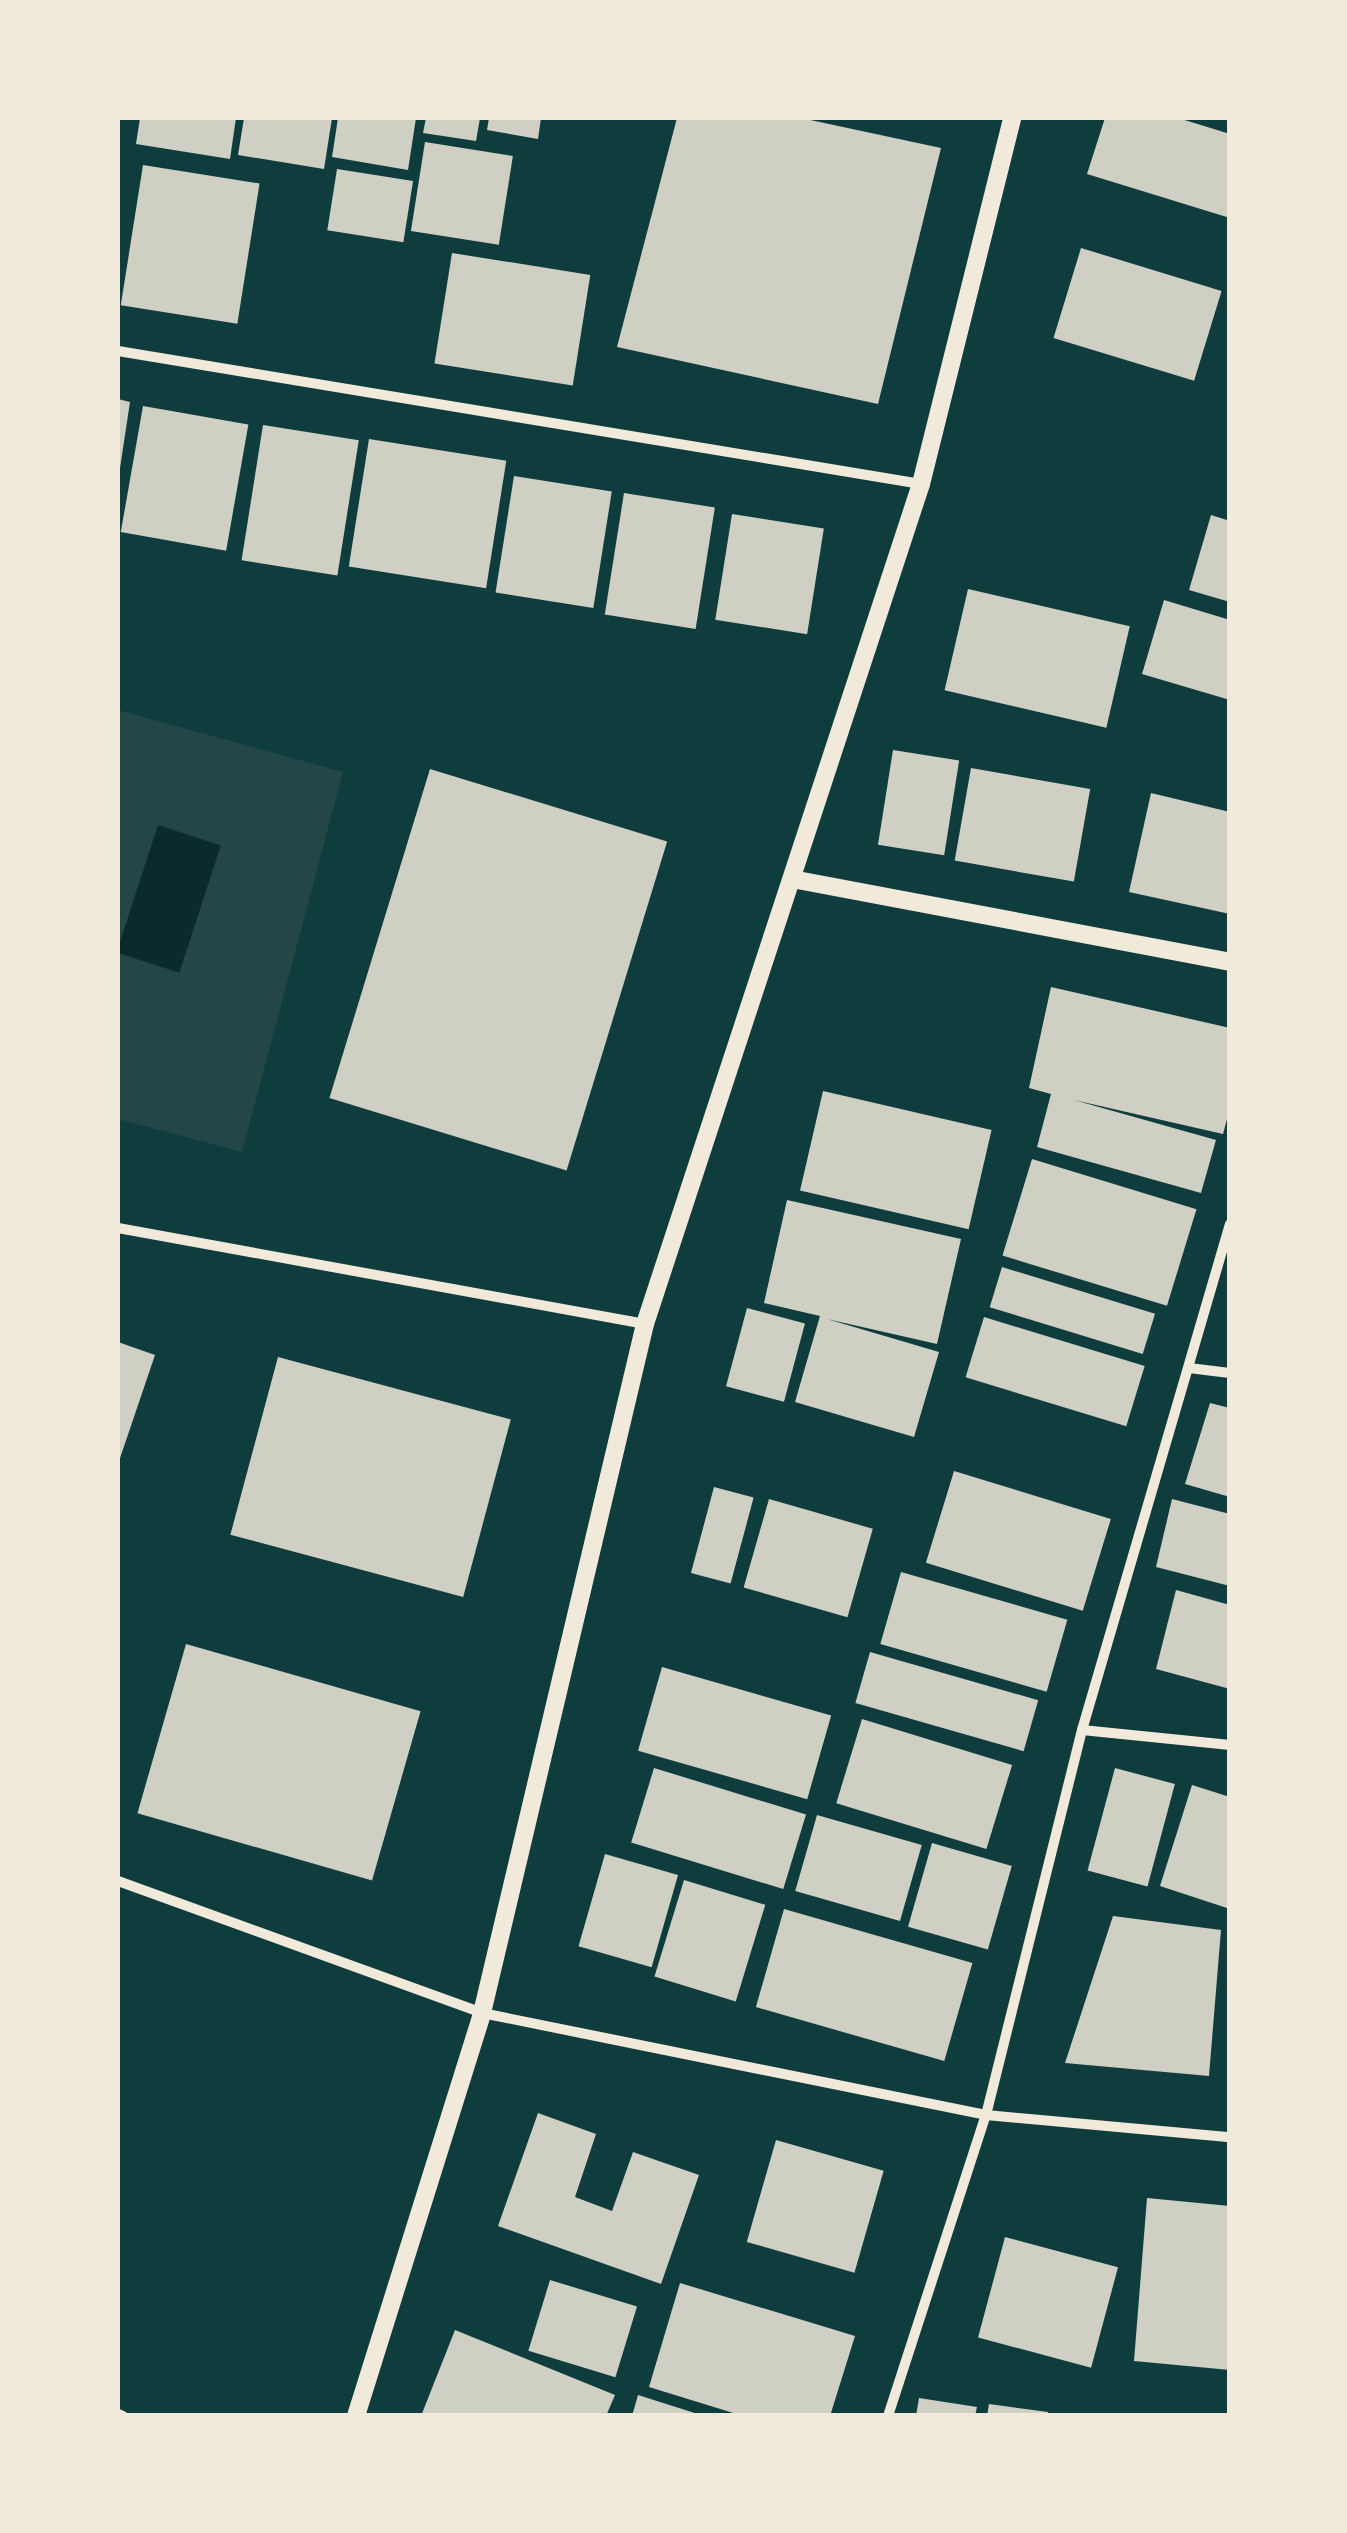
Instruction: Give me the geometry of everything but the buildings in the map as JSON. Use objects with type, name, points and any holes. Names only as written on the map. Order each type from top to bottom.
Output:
[{"type":"street","points":[[356,2416],[482,2013],[644,1324],[921,484],[1012,118]]},
{"type":"street","points":[[118,351],[921,484]]},
{"type":"street","points":[[792,879],[1230,962]]},
{"type":"street","points":[[888,2416],[986,2114],[1082,1730],[1230,1224]]},
{"type":"street","points":[[118,1228],[644,1324]]},
{"type":"street","points":[[1189,1368],[1230,1373]]},
{"type":"street","points":[[1082,1730],[1230,1745]]},
{"type":"street","points":[[118,1881],[482,2013],[986,2114],[1230,2137]]},
{"type":"shaded area","points":[[118,710],[343,772],[242,1152],[118,1119]]},
{"type":"shaded area","points":[[158,825],[221,845],[179,973],[118,953]]}]
